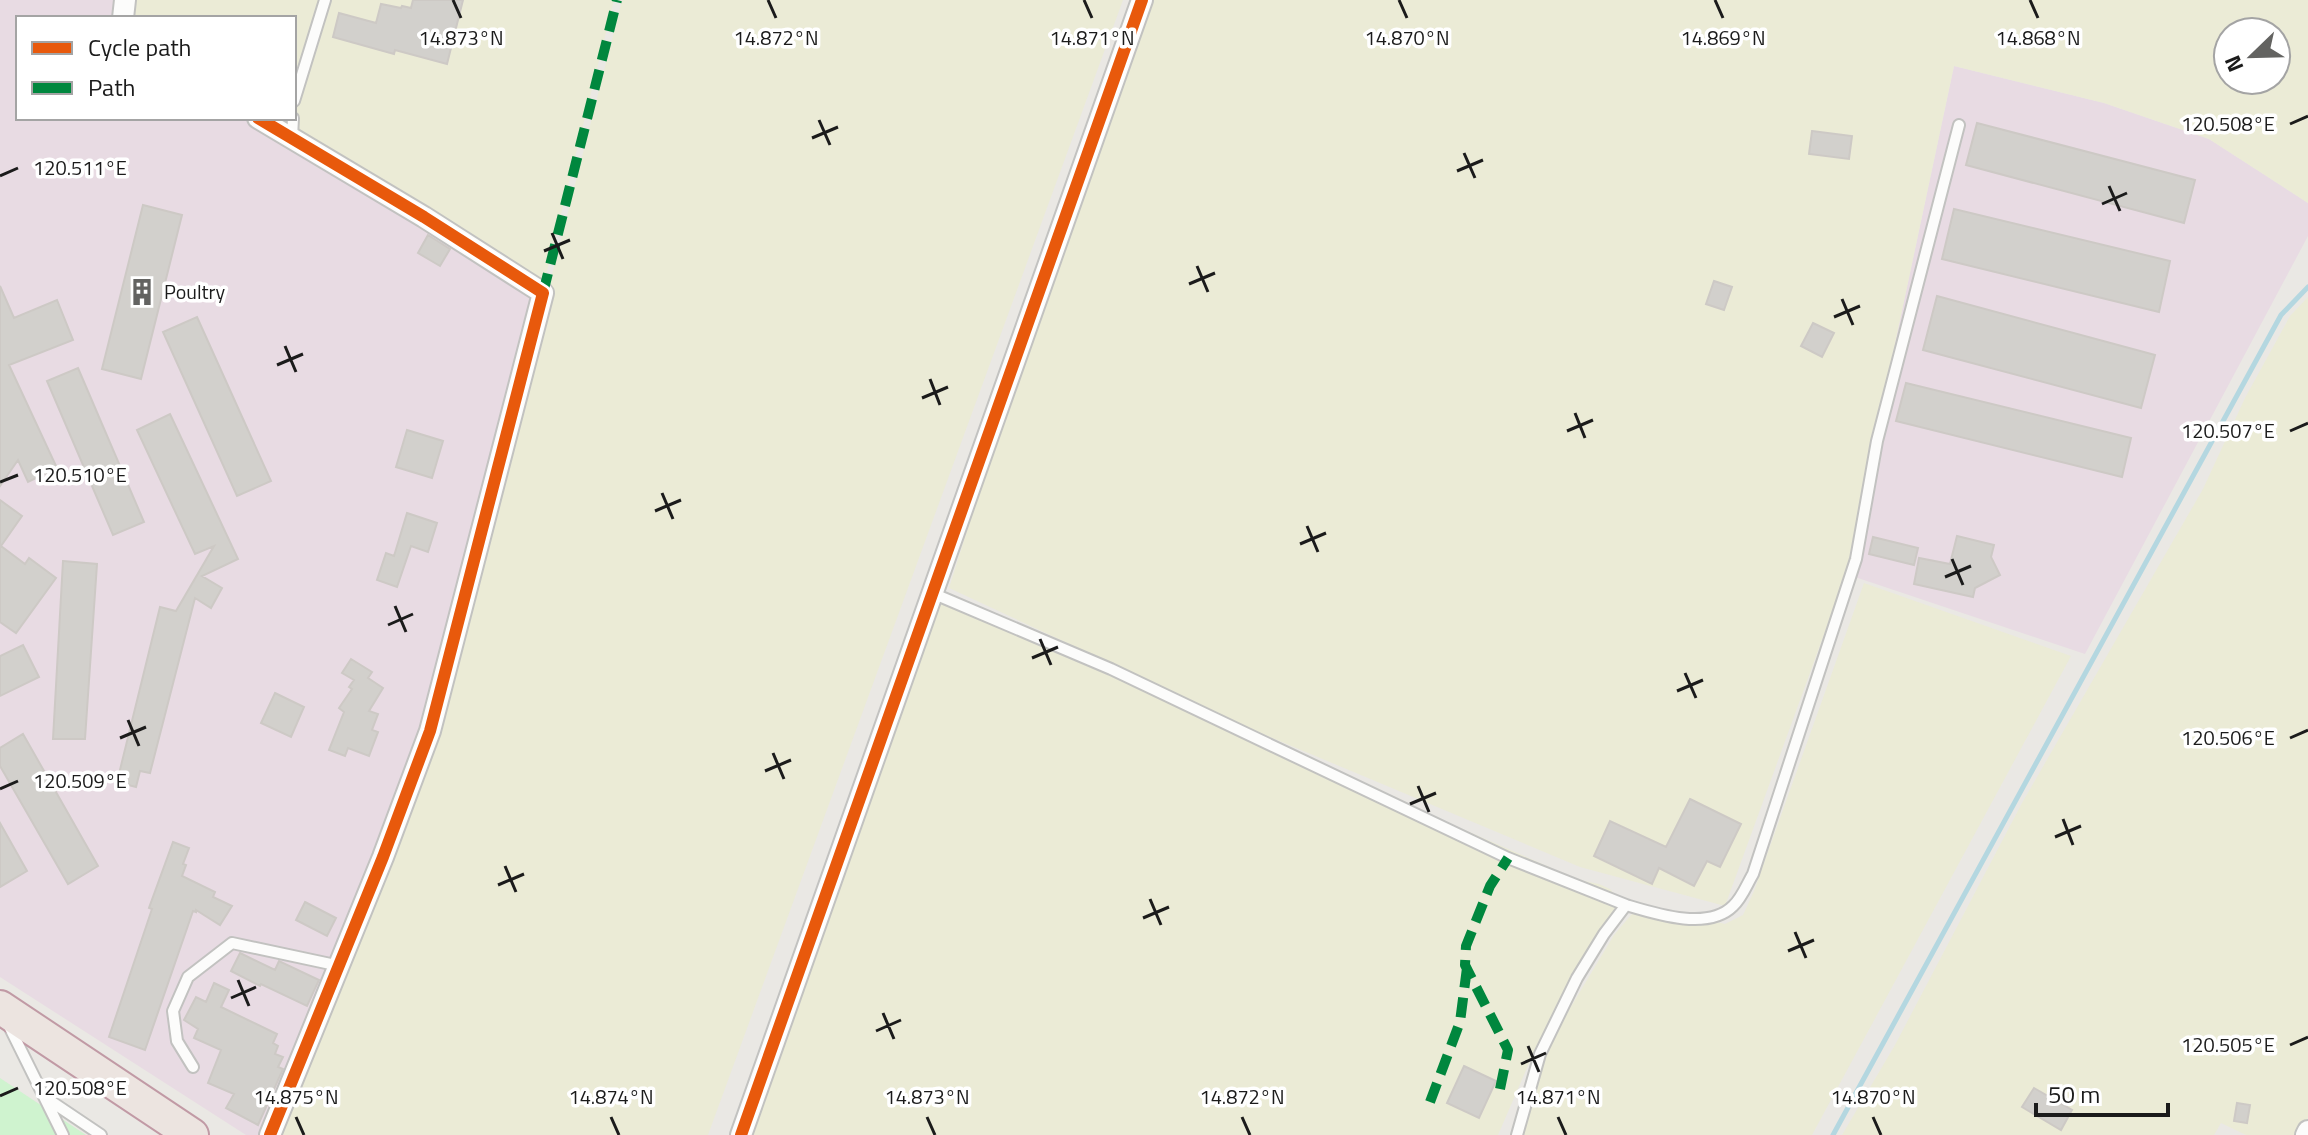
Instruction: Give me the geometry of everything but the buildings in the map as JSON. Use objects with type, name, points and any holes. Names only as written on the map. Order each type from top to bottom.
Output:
[{"type":"highway","points":[[0,1007],[192,1135]]},
{"type":"street","points":[[741,1135],[1142,0]]},
{"type":"street","points":[[265,120],[293,128],[543,293],[430,731],[340,966],[270,1135]]},
{"type":"lane","points":[[296,94],[325,0]]},
{"type":"lane","points":[[932,593],[1111,669],[1508,858],[1626,905],[1677,919],[1718,917],[1734,905],[1753,874],[1856,559],[1877,441],[1959,125]]},
{"type":"lane","points":[[1517,1135],[1540,1054],[1577,978],[1626,905]]},
{"type":"lane","points":[[193,1067],[177,1041],[173,1011],[188,977],[232,943],[340,966]]},
{"type":"lane","points":[[0,1007],[63,1135]]},
{"type":"lane","points":[[45,1097],[101,1135]]},
{"type":"shaded area","points":[[0,0],[122,0],[120,16],[16,16],[16,120],[255,120],[535,292],[420,729],[377,853],[265,1135],[246,1135],[0,977]]},
{"type":"shaded area","points":[[1954,66],[2104,103],[2209,139],[2308,203],[2308,236],[2085,654],[1846,574]]},
{"type":"green space","points":[[127,0],[614,0],[544,283],[266,120],[296,120],[296,16],[124,16]]},
{"type":"green space","points":[[622,0],[1123,0],[708,1135],[280,1135],[389,860],[529,365]]},
{"type":"green space","points":[[1146,0],[2308,0],[2308,203],[2209,139],[2104,103],[1954,66],[1846,574],[1725,906],[1580,867],[1263,734],[949,588],[1049,270]]},
{"type":"green space","points":[[2308,297],[2308,1117],[2302,1135],[2246,1135],[2221,1123],[2214,1135],[1842,1135],[1895,1045],[2022,803],[2203,489],[2245,398],[2290,316]]},
{"type":"green space","points":[[1864,583],[2071,656],[1812,1135],[1520,1135],[1542,1055],[1614,935],[1631,915],[1654,908],[1725,924],[1743,915]]},
{"type":"green space","points":[[940,601],[1579,880],[1610,889],[1618,904],[1569,983],[1533,1054],[1498,1135],[751,1135]]},
{"type":"green space","points":[[0,1078],[86,1135],[0,1135]]},
{"type":"waterway","points":[[1833,1135],[2281,315],[2308,287]]},
{"type":"marked path","points":[[543,293],[617,0]]},
{"type":"marked path","points":[[1500,1089],[1508,1050],[1465,965],[1466,946],[1490,886],[1508,858]]},
{"type":"marked path","points":[[1430,1102],[1460,1022],[1467,968]]},
{"type":"cycle path","points":[[741,1135],[1142,0]]},
{"type":"cycle path","points":[[261,120],[424,217],[543,293],[430,731],[383,857],[270,1135]]},
{"type":"place","name":"Poultry","points":[[142,292]]}]
